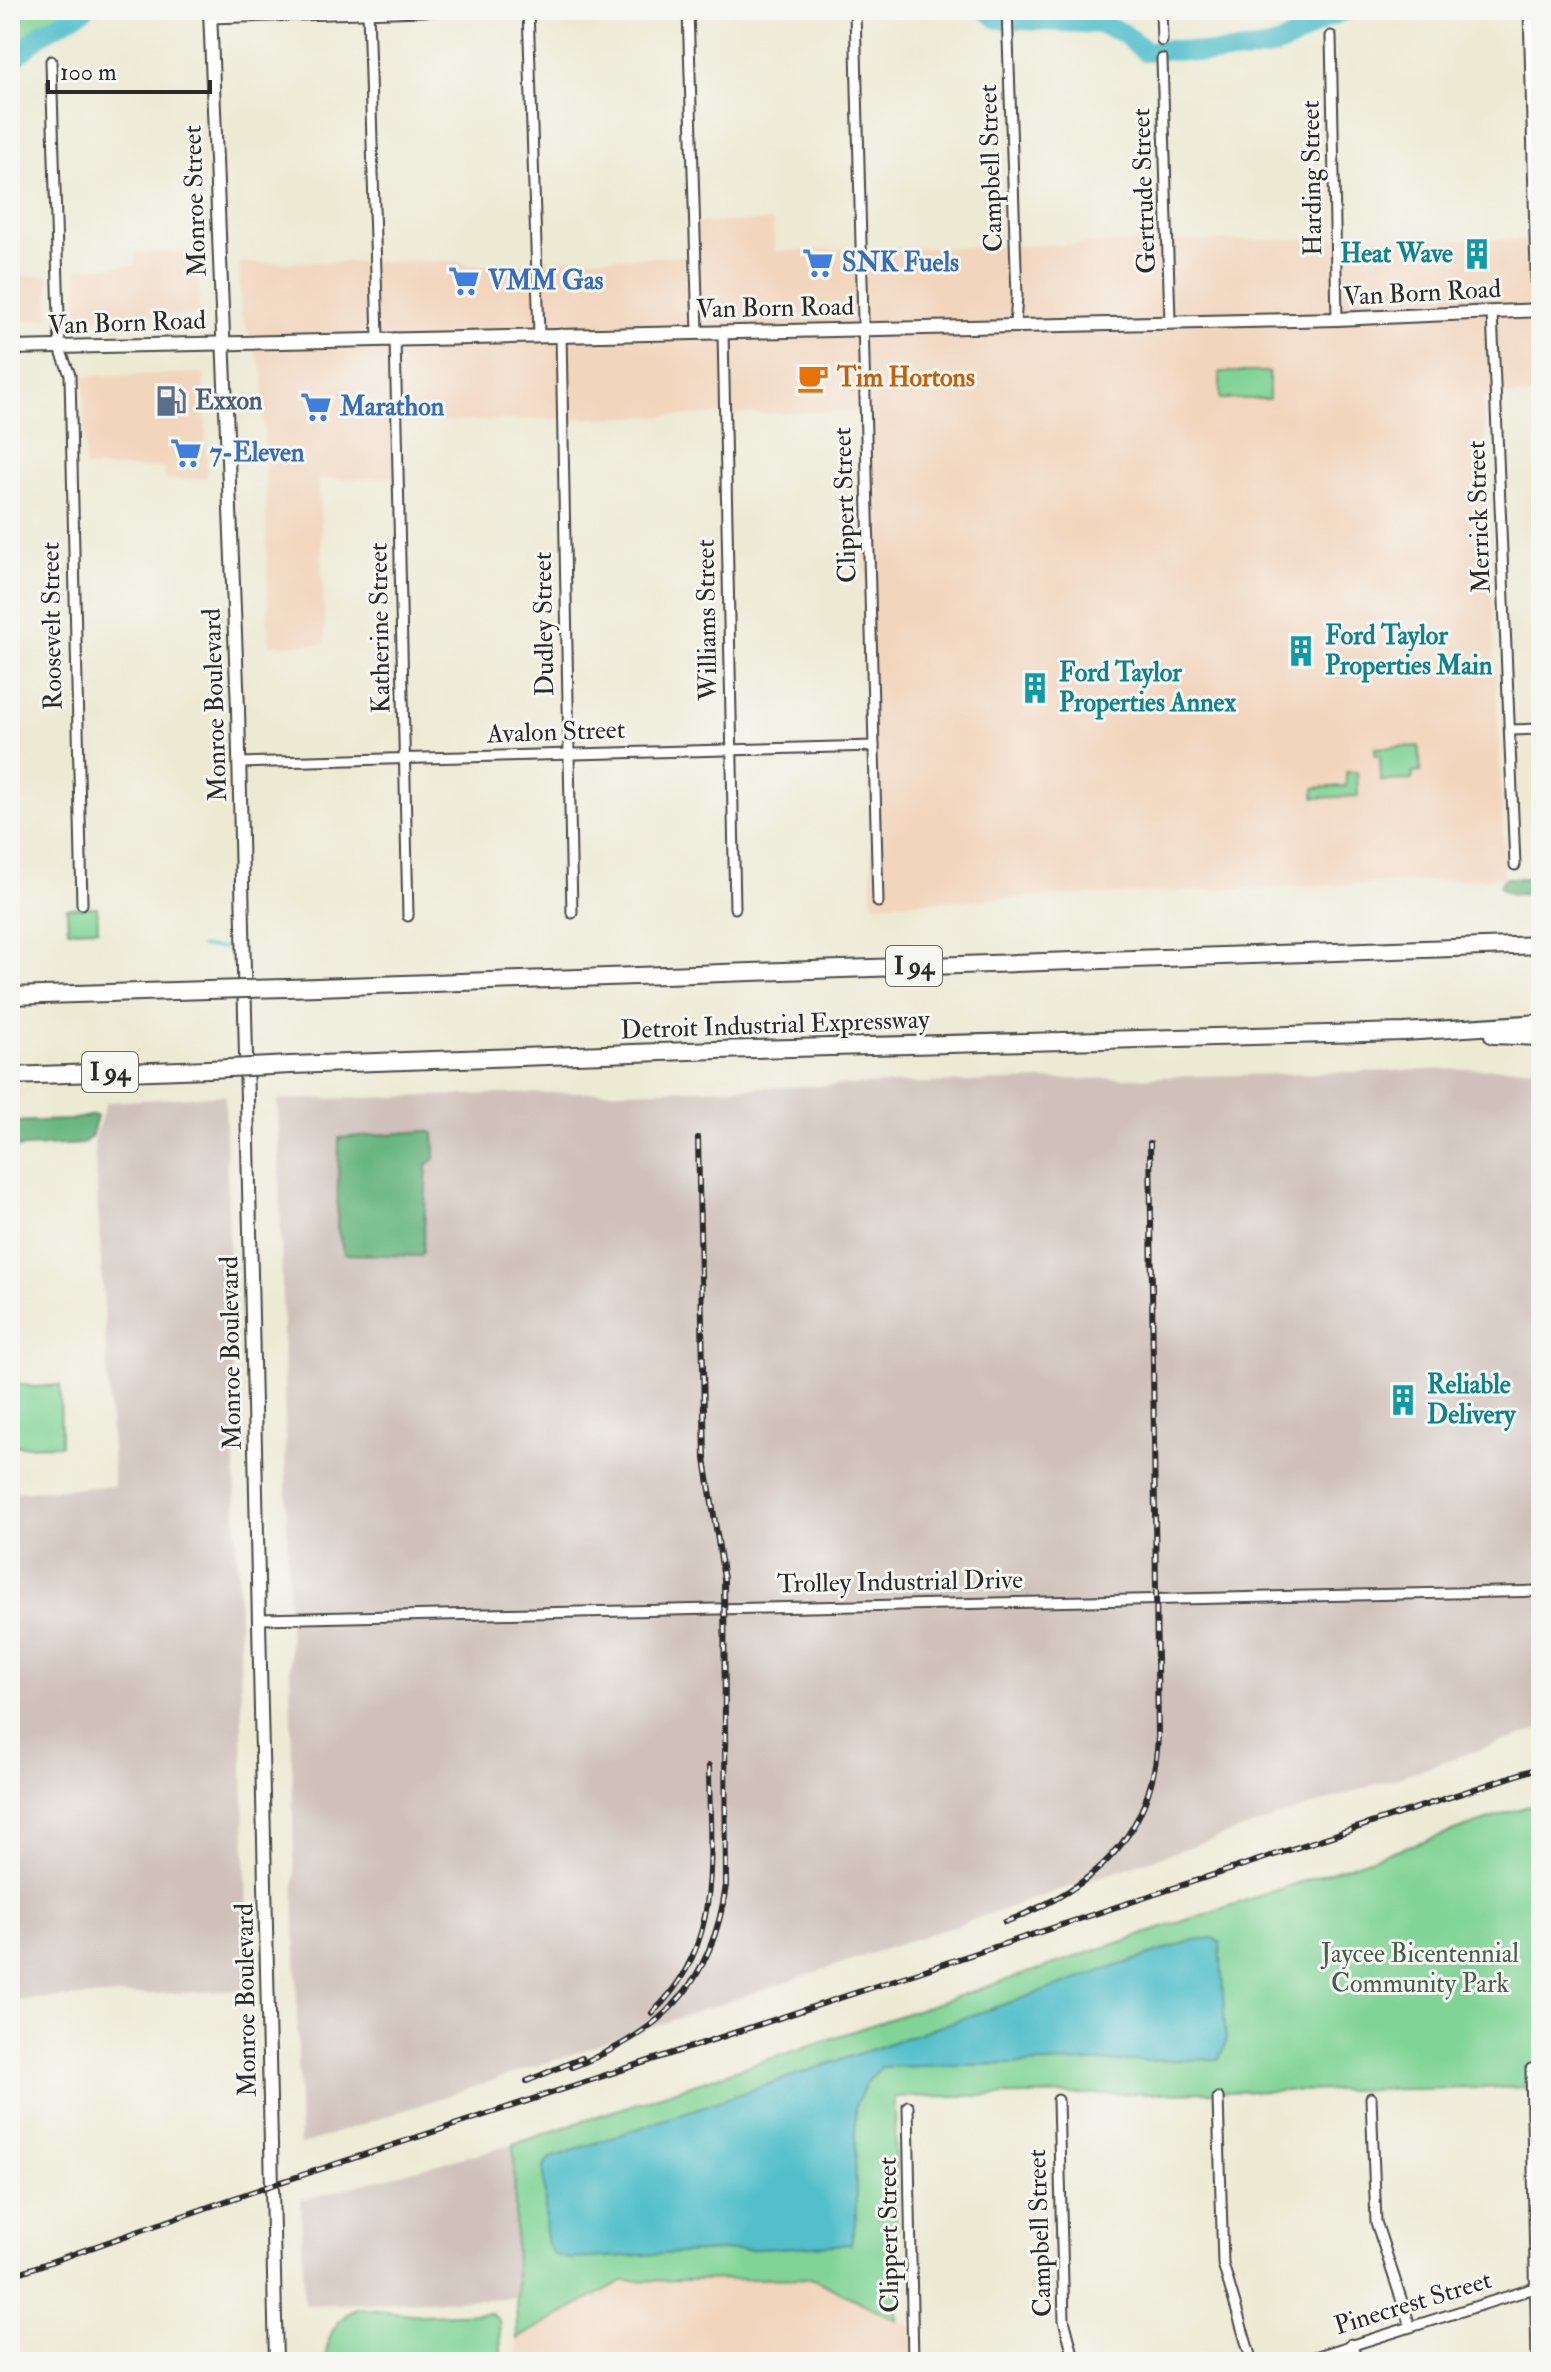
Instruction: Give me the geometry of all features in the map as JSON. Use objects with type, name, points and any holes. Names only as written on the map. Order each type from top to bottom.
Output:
[{"type":"highway","name":"Detroit Industrial Expressway","points":[[10,996],[1541,945]]},
{"type":"highway","name":"Detroit Industrial Expressway","points":[[10,1076],[717,1050],[1404,1032],[1541,1023]]},
{"type":"highway","points":[[1404,1032],[1541,1037]]},
{"type":"street","points":[[210,14],[454,10]]},
{"type":"street","points":[[528,10],[539,334]]},
{"type":"street","points":[[688,10],[698,332]]},
{"type":"street","name":"Clippert Street","points":[[855,10],[878,902]]},
{"type":"street","points":[[1161,10],[1162,41]]},
{"type":"street","points":[[1529,10],[1539,310]]},
{"type":"street","name":"Campbell Street","points":[[1007,11],[1017,296],[1015,324]]},
{"type":"street","points":[[368,12],[378,338]]},
{"type":"street","name":"Monroe Street","points":[[210,14],[225,342]]},
{"type":"street","name":"Harding Street","points":[[1331,36],[1337,319]]},
{"type":"street","name":"Gertrude Street","points":[[1162,59],[1170,321]]},
{"type":"street","name":"Roosevelt Street","points":[[51,61],[60,349],[70,375],[82,904]]},
{"type":"street","name":"Van Born Road","points":[[10,348],[539,334],[1337,319],[1539,310]]},
{"type":"street","name":"Merrick Street","points":[[1492,312],[1515,865]]},
{"type":"street","name":"Williams Street","points":[[723,332],[735,908]]},
{"type":"street","name":"Dudley Street","points":[[561,334],[572,913]]},
{"type":"street","name":"Katherine Street","points":[[395,338],[408,916]]},
{"type":"street","name":"Monroe Boulevard","points":[[225,342],[239,763],[276,2362]]},
{"type":"street","points":[[1510,730],[1541,729]]},
{"type":"street","name":"Avalon Street","points":[[239,763],[874,746]]},
{"type":"street","name":"Trolley Industrial Drive","points":[[260,1619],[1541,1591]]},
{"type":"street","points":[[1531,2069],[1538,2287],[1537,2362]]},
{"type":"street","points":[[1218,2098],[1225,2278],[1252,2362]]},
{"type":"street","points":[[1371,2098],[1376,2222],[1410,2326]]},
{"type":"street","name":"Campbell Street","points":[[1058,2100],[1064,2320],[1075,2362]]},
{"type":"street","name":"Clippert Street","points":[[908,2106],[913,2362]]},
{"type":"street","name":"Pinecrest Street","points":[[1299,2362],[1538,2287]]},
{"type":"street","points":[[1351,2344],[1358,2362]]},
{"type":"shaded area","points":[[773,221],[775,251],[1430,236],[1436,240],[1541,239],[1541,394],[1483,397],[1505,878],[872,904],[863,411],[397,423],[399,477],[319,480],[325,644],[269,645],[263,372],[241,313],[239,263],[460,261],[466,265],[521,264],[549,259],[695,256],[695,223]]},
{"type":"shaded area","points":[[197,252],[199,315],[79,318],[77,268],[135,265],[135,253]]},
{"type":"shaded area","points":[[49,275],[49,318],[10,321],[10,277]]},
{"type":"shaded area","points":[[204,373],[207,478],[165,480],[164,468],[85,468],[84,376]]},
{"type":"shaded area","points":[[1541,1067],[1541,1729],[300,2145],[278,1100]]},
{"type":"shaded area","points":[[225,1095],[249,1990],[10,2000],[10,1492],[114,1486],[94,1141],[106,1102]]},
{"type":"shaded area","points":[[514,2144],[516,2298],[304,2305],[301,2200]]},
{"type":"shaded area","points":[[811,2278],[912,2327],[913,2362],[518,2362],[517,2339],[622,2281]]},
{"type":"green space","points":[[10,10],[84,10],[43,33],[10,62]]},
{"type":"green space","points":[[1220,372],[1269,372],[1269,399],[1220,399]]},
{"type":"green space","points":[[1419,746],[1421,772],[1413,773],[1412,780],[1381,781],[1380,755],[1375,755],[1375,748]]},
{"type":"green space","points":[[1346,772],[1357,772],[1358,796],[1314,798],[1314,788],[1346,786]]},
{"type":"green space","points":[[1505,878],[1541,878],[1541,913],[1537,907],[1539,895],[1503,890],[1499,886]]},
{"type":"green space","points":[[97,907],[98,929],[68,930],[67,908]]},
{"type":"green space","points":[[97,1117],[91,1137],[82,1144],[10,1148],[10,1122],[70,1120]]},
{"type":"green space","points":[[426,1131],[434,1133],[435,1159],[427,1165],[423,1252],[420,1256],[344,1254],[337,1227],[339,1138]]},
{"type":"green space","points":[[10,1382],[34,1387],[60,1385],[61,1445],[10,1446]]},
{"type":"green space","name":"Jaycee Bicentennial Community Park","points":[[1541,1802],[1541,2087],[895,2097],[897,2320],[811,2278],[622,2281],[517,2339],[514,2144]]},
{"type":"green space","points":[[358,2308],[421,2315],[490,2313],[499,2320],[502,2362],[325,2362],[333,2329],[343,2317]]},
{"type":"water","points":[[1213,1938],[1220,1943],[1226,2042],[1219,2059],[881,2067],[868,2081],[855,2105],[856,2218],[851,2244],[570,2259],[554,2255],[546,2242],[544,2167],[548,2159],[1194,1940]]},
{"type":"waterway","points":[[10,62],[43,33],[84,10]]},
{"type":"waterway","points":[[986,10],[998,19],[1101,24],[1123,33],[1146,52],[1209,53],[1277,45],[1337,13],[1349,10]]},
{"type":"waterway","points":[[201,947],[228,948]]},
{"type":"railway","points":[[572,2067],[632,2038],[678,2000],[709,1950],[726,1885],[724,1579],[705,1459],[698,1138]]},
{"type":"railway","points":[[1005,1922],[1065,1893],[1091,1875],[1113,1854],[1131,1830],[1145,1803],[1154,1771],[1158,1736],[1150,1143]]},
{"type":"railway","points":[[652,2013],[675,1987],[692,1958],[702,1929],[710,1866],[709,1766]]},
{"type":"railway","points":[[10,2276],[272,2185],[1541,1767]]},
{"type":"railway","points":[[527,2081],[582,2058]]},
{"type":"place","name":"Heat Wave","points":[[1477,254]]},
{"type":"place","name":"SNK Fuels","points":[[818,263]]},
{"type":"place","name":"VMM Gas","points":[[464,281]]},
{"type":"place","name":"Tim Hortons","points":[[813,378]]},
{"type":"place","name":"Exxon","points":[[171,401]]},
{"type":"place","name":"Marathon","points":[[316,407]]},
{"type":"place","name":"7-Eleven","points":[[186,453]]},
{"type":"place","name":"Ford Taylor Properties Main","points":[[1301,651]]},
{"type":"place","name":"Ford Taylor Properties Annex","points":[[1035,688]]},
{"type":"place","name":"Reliable Delivery","points":[[1403,1400]]}]
